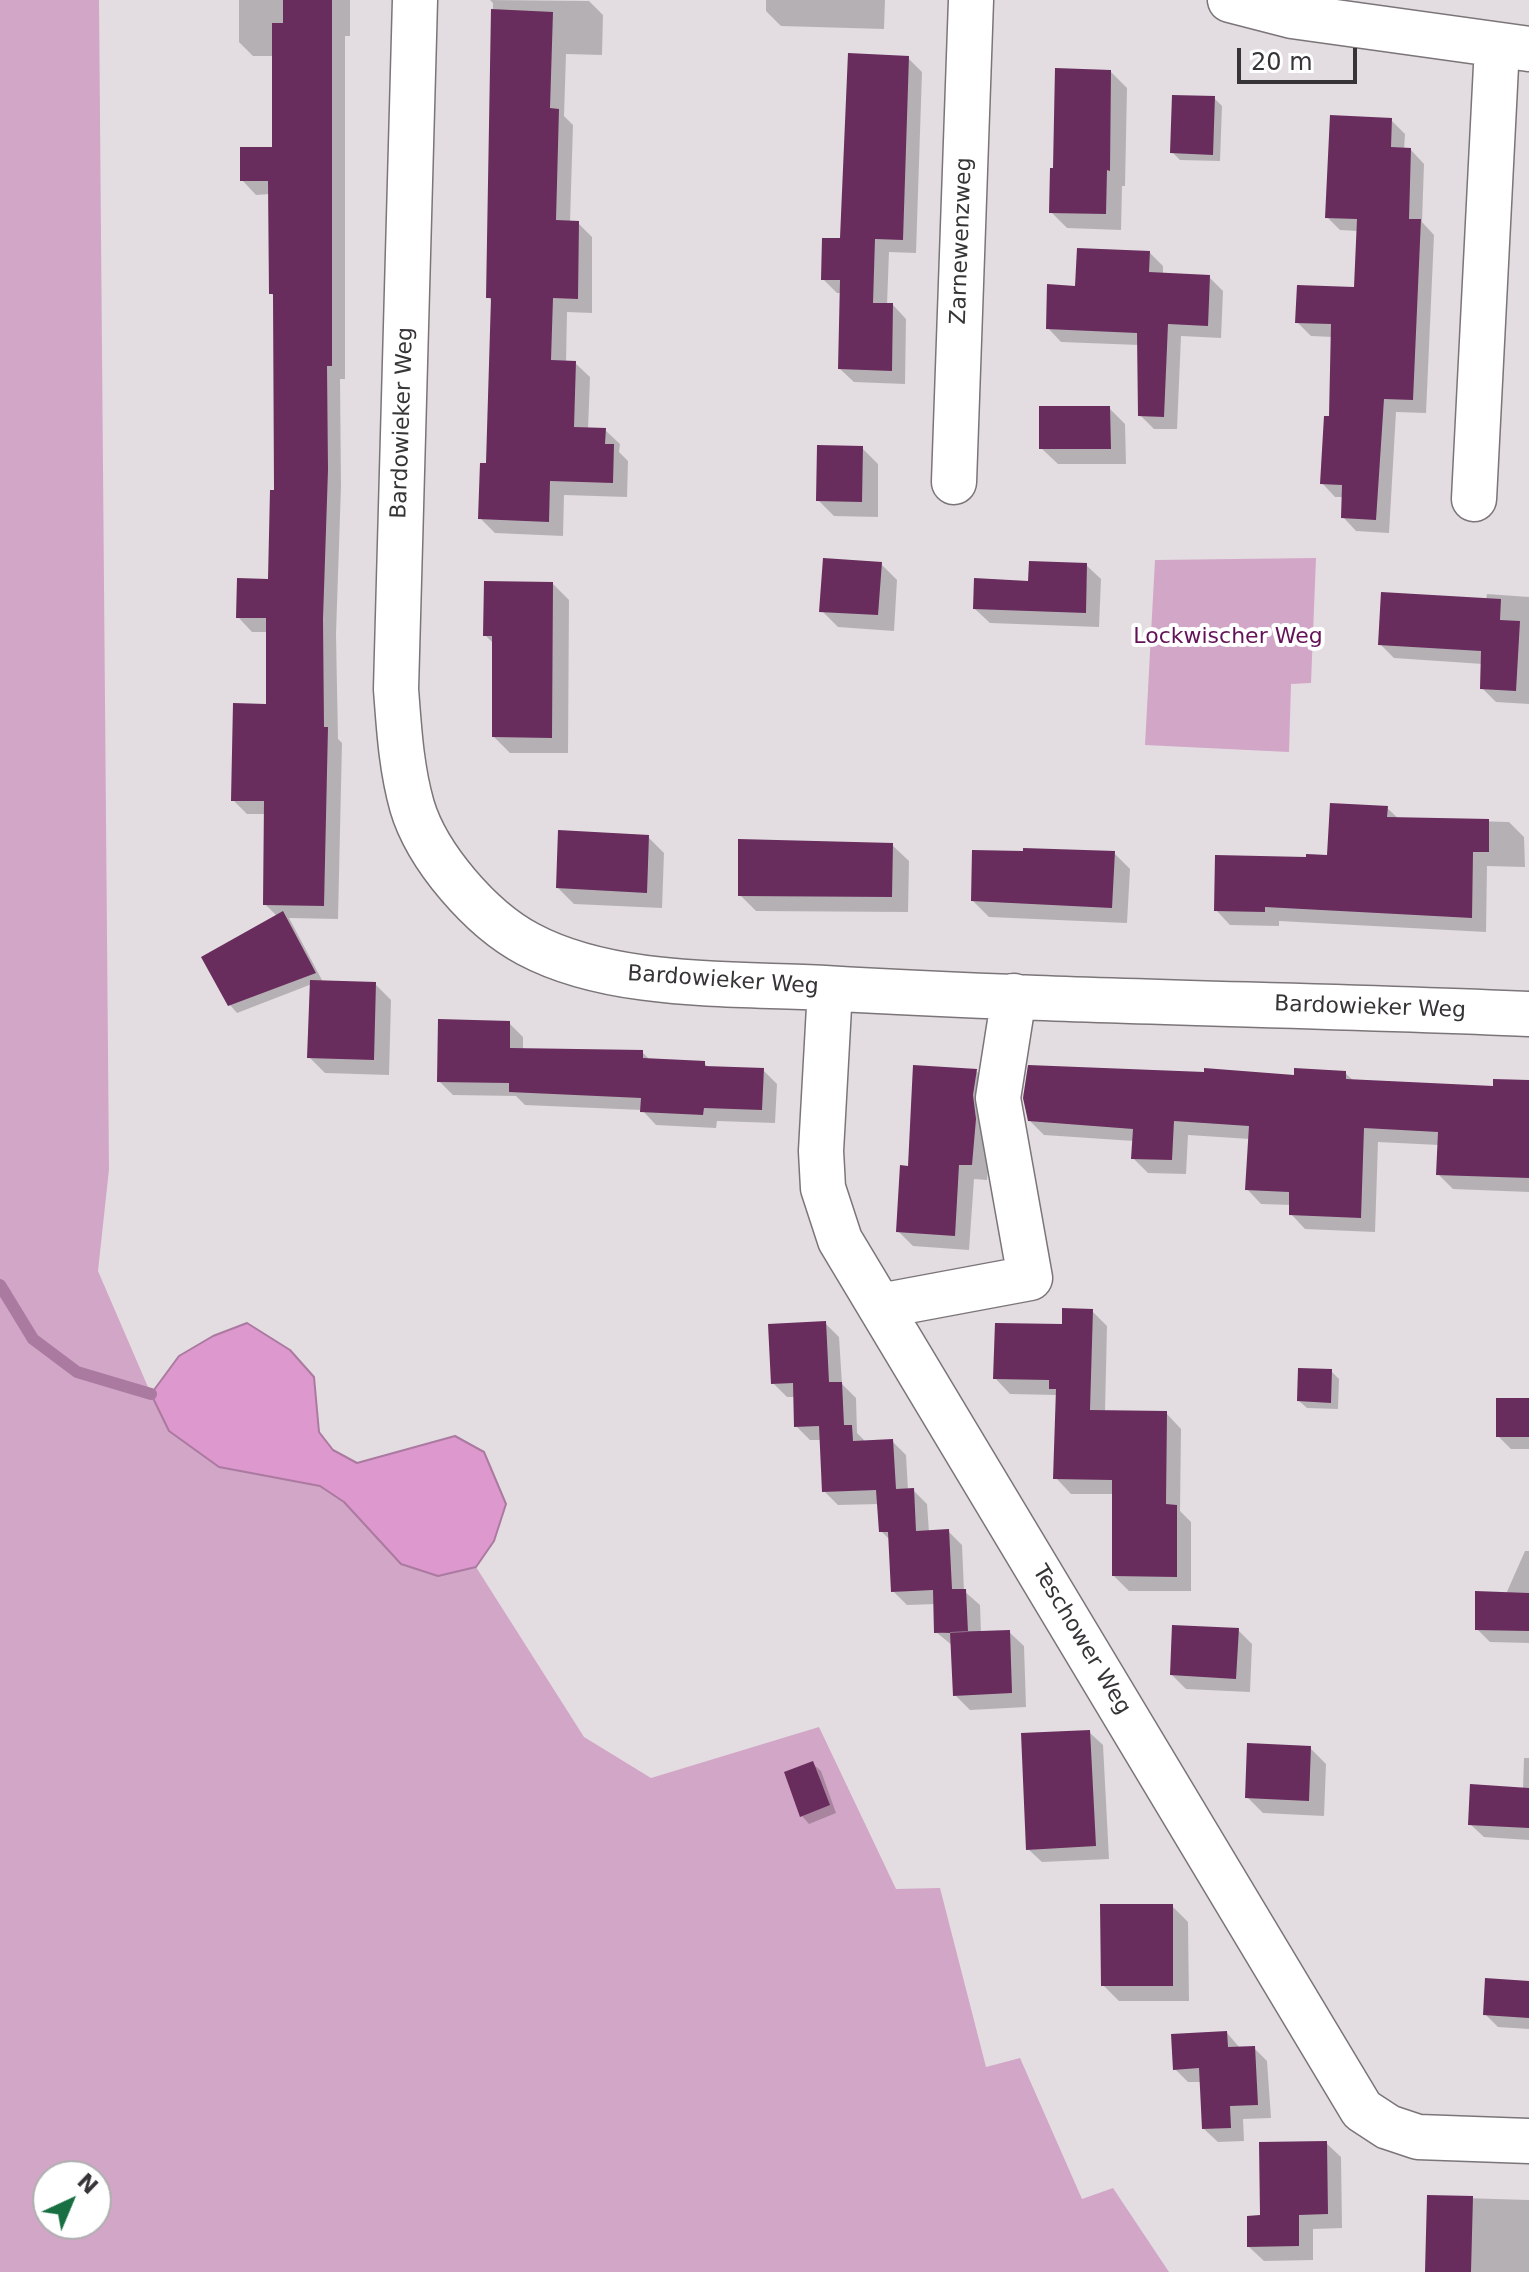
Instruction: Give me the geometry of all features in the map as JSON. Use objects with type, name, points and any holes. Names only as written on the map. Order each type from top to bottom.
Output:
[{"type":"street","name":"Bardowieker Weg","points":[[415,0],[396,689],[401,752],[413,809],[436,854],[463,892],[528,944],[603,972],[651,978],[830,989],[1529,1014]]},
{"type":"street","name":"Zarnewenzweg","points":[[954,482],[971,0]]},
{"type":"street","points":[[1230,0],[1292,16],[1513,47],[1474,499]]},
{"type":"street","name":"Teschower Weg","points":[[830,989],[821,1151],[823,1188],[840,1240],[1362,2110],[1388,2127],[1418,2137],[1529,2141]]},
{"type":"street","points":[[880,1306],[1030,1278],[998,1098],[1014,996]]},
{"type":"green space","points":[[0,0],[99,0],[109,1169],[98,1271],[151,1394],[270,1477],[320,1486],[344,1502],[402,1564],[438,1576],[476,1567],[584,1737],[651,1778],[819,1727],[896,1889],[940,1888],[986,2067],[1020,2058],[1082,2199],[1113,2188],[1169,2272],[0,2272]]},
{"type":"green space","name":"Lockwischer Weg","points":[[1316,558],[1311,683],[1291,684],[1289,752],[1145,745],[1155,560]]},
{"type":"shaded area","points":[[247,1323],[290,1350],[314,1377],[319,1432],[333,1450],[357,1463],[455,1436],[484,1452],[506,1504],[494,1541],[476,1567],[438,1576],[401,1564],[344,1502],[320,1486],[219,1467],[169,1431],[151,1394],[179,1356],[213,1336]]},
{"type":"building","points":[[283,0],[332,0],[332,366],[327,366],[328,470],[323,619],[324,727],[328,727],[324,906],[263,905],[264,801],[231,801],[233,703],[266,704],[266,618],[236,618],[237,578],[268,579],[270,490],[274,490],[273,294],[269,294],[268,181],[240,181],[240,147],[272,147],[272,23],[283,23]]},
{"type":"building","points":[[491,9],[553,12],[550,108],[559,109],[556,220],[579,221],[578,299],[553,298],[551,360],[576,361],[574,427],[606,428],[605,444],[614,444],[613,483],[550,481],[549,522],[478,519],[480,463],[486,463],[491,298],[486,298]]},
{"type":"building","points":[[848,53],[909,56],[903,240],[875,239],[873,303],[893,303],[892,371],[838,369],[840,280],[821,280],[822,238],[840,238]]},
{"type":"building","points":[[1055,68],[1111,70],[1110,171],[1107,170],[1106,214],[1049,213]]},
{"type":"building","points":[[1172,95],[1215,96],[1213,155],[1170,153]]},
{"type":"building","points":[[1330,115],[1392,118],[1391,147],[1411,148],[1409,219],[1421,219],[1413,400],[1384,399],[1376,520],[1341,518],[1342,485],[1320,484],[1324,416],[1329,416],[1331,324],[1295,323],[1297,285],[1354,287],[1357,219],[1325,218]]},
{"type":"building","points":[[1077,248],[1150,251],[1149,272],[1210,275],[1208,326],[1168,324],[1164,417],[1138,416],[1137,333],[1046,329],[1047,284],[1075,286]]},
{"type":"building","points":[[1039,406],[1110,406],[1111,449],[1039,449]]},
{"type":"building","points":[[817,445],[863,446],[862,502],[816,501]]},
{"type":"building","points":[[823,558],[882,562],[878,615],[819,612]]},
{"type":"building","points":[[1029,561],[1087,563],[1086,613],[973,609],[974,578],[1028,581]]},
{"type":"building","points":[[484,581],[553,582],[552,738],[492,737],[492,636],[483,636]]},
{"type":"building","points":[[1381,592],[1501,599],[1500,620],[1520,621],[1516,691],[1480,689],[1481,651],[1378,645]]},
{"type":"building","points":[[1330,803],[1388,806],[1387,817],[1489,819],[1489,852],[1473,852],[1472,918],[1265,907],[1265,912],[1214,911],[1215,855],[1327,855]]},
{"type":"building","points":[[558,830],[649,835],[647,893],[556,888]]},
{"type":"building","points":[[738,839],[893,843],[892,897],[738,896]]},
{"type":"building","points":[[1023,848],[1115,851],[1112,908],[971,901],[972,850],[1023,851]]},
{"type":"building","points":[[283,911],[316,973],[228,1006],[201,957]]},
{"type":"building","points":[[310,980],[376,982],[374,1060],[307,1058]]},
{"type":"building","points":[[438,1019],[510,1021],[510,1048],[643,1050],[643,1058],[705,1061],[705,1066],[764,1068],[762,1110],[704,1108],[703,1115],[640,1112],[641,1098],[509,1092],[509,1083],[437,1082]]},
{"type":"building","points":[[913,1065],[977,1069],[973,1095],[976,1119],[972,1165],[959,1165],[955,1236],[896,1232],[900,1165],[908,1166]]},
{"type":"building","points":[[1028,1065],[1204,1072],[1204,1068],[1294,1075],[1294,1068],[1346,1071],[1346,1079],[1493,1086],[1493,1079],[1529,1080],[1529,1178],[1436,1175],[1438,1132],[1364,1128],[1361,1218],[1289,1215],[1289,1192],[1245,1190],[1249,1126],[1174,1121],[1172,1160],[1131,1159],[1133,1129],[1028,1121],[1023,1098]]},
{"type":"building","points":[[1062,1308],[1093,1309],[1090,1410],[1167,1411],[1166,1504],[1177,1505],[1177,1577],[1112,1576],[1112,1480],[1053,1479],[1056,1389],[1049,1389],[1049,1380],[993,1379],[995,1323],[1062,1324]]},
{"type":"building","points":[[826,1321],[829,1382],[842,1382],[844,1425],[852,1425],[853,1441],[893,1439],[896,1489],[914,1488],[916,1531],[949,1529],[952,1589],[966,1589],[968,1632],[934,1633],[933,1590],[891,1592],[888,1532],[879,1532],[876,1490],[822,1492],[819,1426],[794,1427],[793,1383],[771,1384],[768,1324]]},
{"type":"building","points":[[1298,1368],[1332,1369],[1331,1403],[1297,1401]]},
{"type":"building","points":[[1496,1398],[1529,1398],[1529,1437],[1496,1437]]},
{"type":"building","points":[[1475,1591],[1529,1593],[1529,1631],[1475,1630]]},
{"type":"building","points":[[1172,1625],[1239,1628],[1236,1679],[1170,1675]]},
{"type":"building","points":[[1010,1630],[1012,1693],[953,1696],[950,1632]]},
{"type":"building","points":[[1090,1730],[1096,1846],[1026,1850],[1021,1733]]},
{"type":"building","points":[[1247,1743],[1311,1746],[1309,1801],[1245,1798]]},
{"type":"building","points":[[813,1761],[830,1805],[800,1817],[784,1772]]},
{"type":"building","points":[[1470,1784],[1529,1788],[1529,1828],[1468,1825]]},
{"type":"building","points":[[1100,1904],[1173,1904],[1173,1986],[1101,1986]]},
{"type":"building","points":[[1485,1978],[1529,1981],[1529,2018],[1483,2015]]},
{"type":"building","points":[[1227,2031],[1228,2047],[1255,2046],[1258,2105],[1230,2106],[1231,2128],[1202,2129],[1199,2068],[1173,2070],[1171,2034]]},
{"type":"building","points":[[1327,2141],[1328,2214],[1299,2215],[1299,2246],[1247,2247],[1247,2216],[1260,2215],[1259,2142]]},
{"type":"building","points":[[1427,2195],[1473,2196],[1471,2272],[1425,2272]]},
{"type":"waterway","points":[[0,1285],[33,1339],[77,1372],[151,1394]]}]
